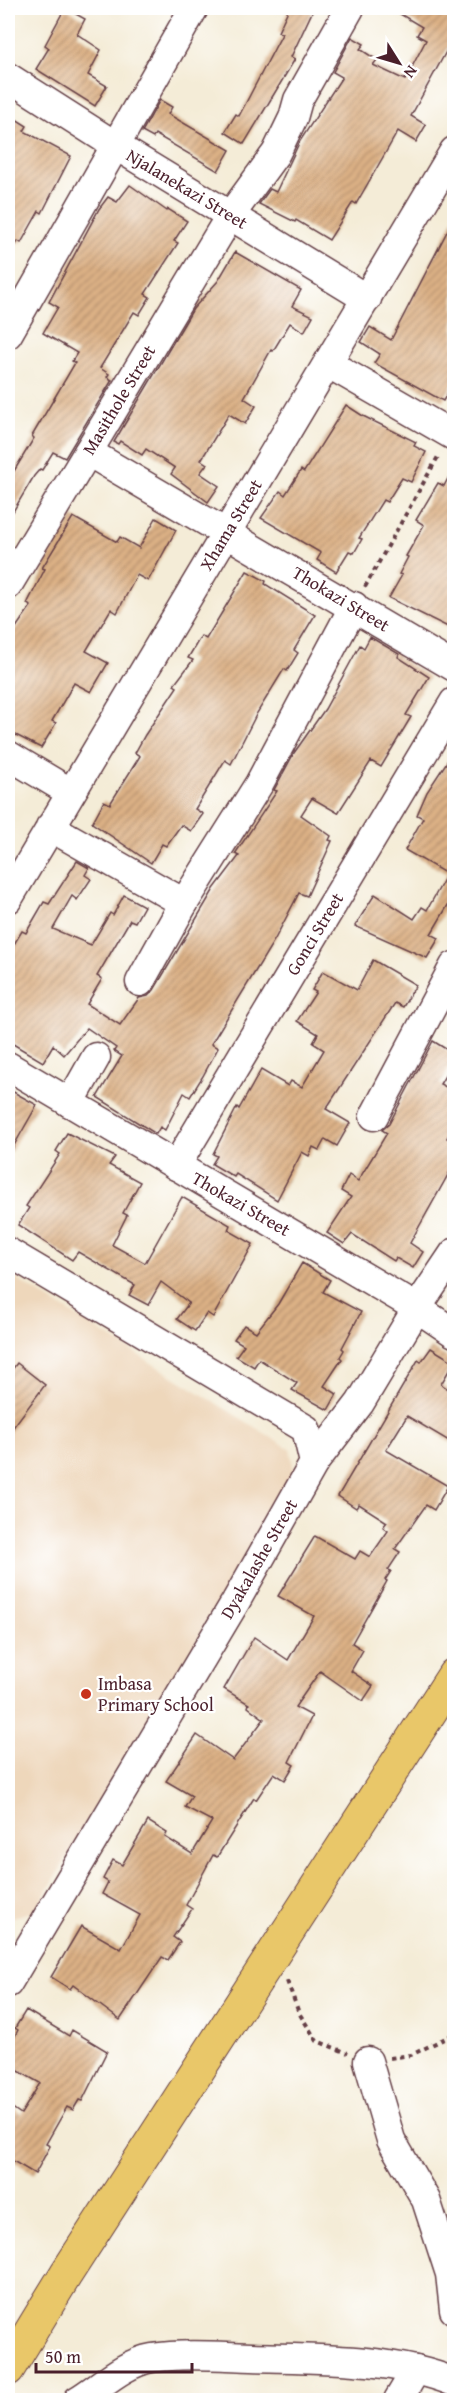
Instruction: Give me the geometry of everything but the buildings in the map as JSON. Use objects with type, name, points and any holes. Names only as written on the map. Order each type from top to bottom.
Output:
[{"type":"main road","points":[[8,2369],[66,2274],[454,1675]]},
{"type":"street","points":[[8,334],[113,144],[194,8]]},
{"type":"street","name":"Masithole Street","points":[[8,585],[230,216],[276,153],[293,118],[298,100],[350,8]]},
{"type":"street","name":"Njalanekazi Street","points":[[8,77],[367,299]]},
{"type":"street","name":"Xhama Street","points":[[8,899],[454,151]]},
{"type":"street","points":[[329,364],[453,435]]},
{"type":"street","name":"Thokazi Street","points":[[87,452],[354,606],[454,667]]},
{"type":"street","points":[[140,982],[184,903],[259,784],[354,606]]},
{"type":"street","name":"Gonci Street","points":[[176,1166],[454,702]]},
{"type":"street","points":[[8,755],[70,792]]},
{"type":"street","points":[[50,827],[184,903]]},
{"type":"street","points":[[374,1116],[446,996],[454,966]]},
{"type":"street","points":[[70,1103],[96,1057]]},
{"type":"street","name":"Thokazi Street","points":[[8,1066],[417,1308],[454,1333]]},
{"type":"street","points":[[8,1252],[306,1429],[314,1462]]},
{"type":"street","points":[[417,1308],[454,1253]]},
{"type":"street","name":"Dyakalashe Street","points":[[8,1983],[17,1945],[236,1601],[314,1462],[360,1403],[417,1308]]},
{"type":"street","points":[[368,2061],[391,2140],[426,2200],[450,2274],[454,2310]]},
{"type":"street","points":[[78,2400],[110,2377],[151,2358],[209,2356],[343,2359],[416,2370],[454,2382]]},
{"type":"street","points":[[398,2400],[416,2370]]},
{"type":"path","points":[[354,606],[453,435]]},
{"type":"path","points":[[282,1972],[299,2013],[317,2041],[368,2061],[411,2055],[454,2034]]},
{"type":"shaded area","name":"Imbasa Primary School","points":[[8,1274],[290,1449],[295,1477],[35,1911],[8,1918]]},
{"type":"place","name":"Imbasa Primary School","points":[[86,1694]]}]
